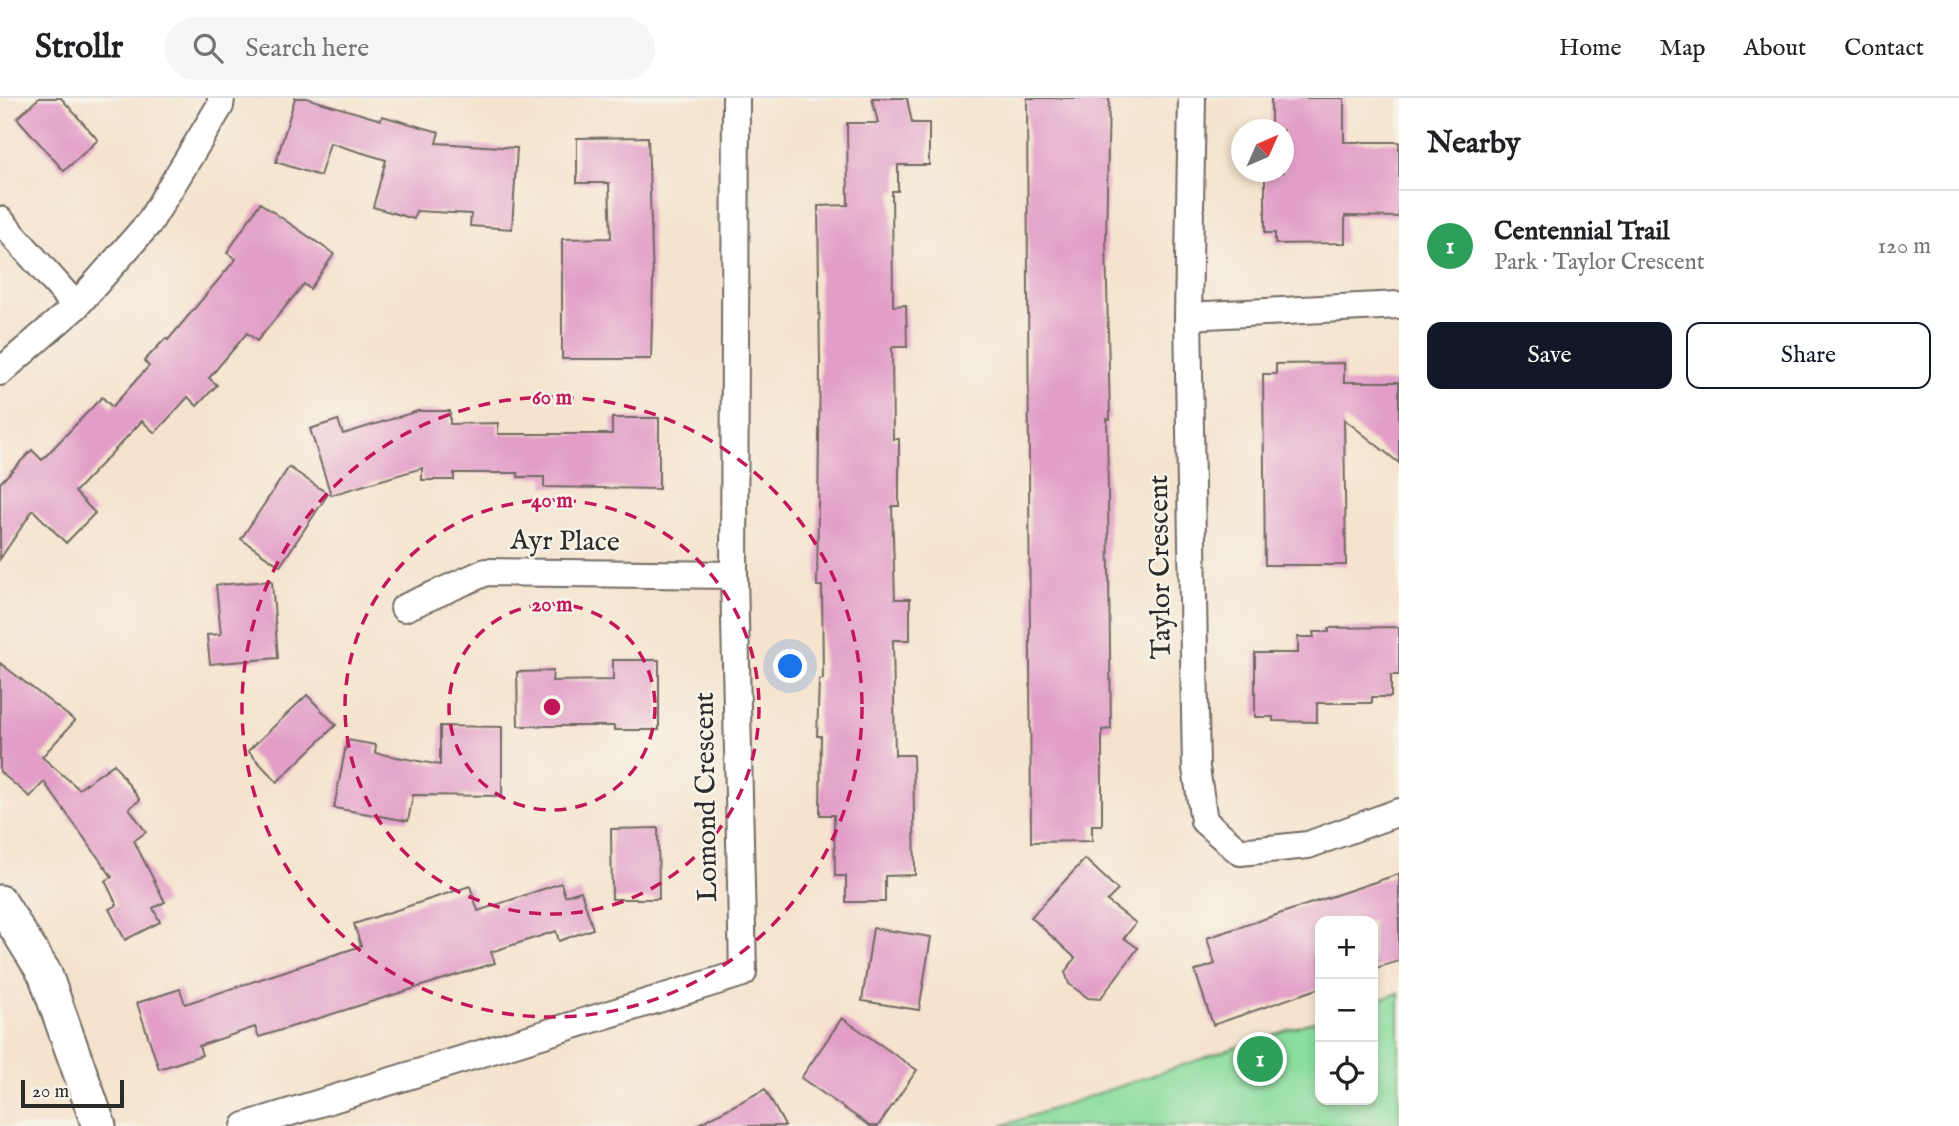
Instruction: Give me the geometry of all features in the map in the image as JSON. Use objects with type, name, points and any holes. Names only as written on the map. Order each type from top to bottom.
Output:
[{"type":"street","points":[[0,372],[76,306],[149,223],[220,106],[221,98]]},
{"type":"street","name":"Lomond Crescent","points":[[245,1126],[743,972],[734,575],[736,98]]},
{"type":"street","name":"Taylor Crescent","points":[[1192,98],[1188,316],[1196,768],[1204,821],[1240,852],[1308,845],[1399,812]]},
{"type":"street","points":[[0,220],[76,306]]},
{"type":"street","points":[[1188,316],[1399,305]]},
{"type":"street","name":"Ayr Place","points":[[404,608],[486,572],[734,575]]},
{"type":"street","points":[[0,902],[45,974],[99,1126]]},
{"type":"green space","points":[[1399,993],[1399,1126],[1001,1126],[1315,1021],[1315,1105],[1378,1105],[1378,1000]]},
{"type":"building","points":[[39,98],[61,98],[98,140],[64,171],[17,118]]},
{"type":"building","points":[[295,98],[306,98],[381,120],[382,116],[439,132],[436,143],[517,148],[512,229],[470,226],[471,214],[416,211],[414,219],[373,207],[386,160],[330,143],[320,176],[276,162]]},
{"type":"building","points":[[872,98],[907,98],[912,123],[929,123],[929,165],[898,165],[898,191],[892,191],[893,306],[906,305],[907,347],[892,347],[893,439],[899,439],[899,506],[892,506],[895,599],[910,599],[910,640],[893,640],[895,755],[913,755],[915,875],[885,876],[885,902],[846,902],[846,876],[835,876],[834,815],[820,815],[821,736],[817,736],[819,680],[823,679],[822,586],[817,586],[820,364],[818,206],[848,205],[847,123],[878,123]]},
{"type":"building","points":[[1027,98],[1109,98],[1106,240],[1110,419],[1107,419],[1111,729],[1102,730],[1102,825],[1092,825],[1092,841],[1031,842]]},
{"type":"building","points":[[1271,98],[1344,98],[1344,142],[1399,142],[1399,217],[1345,216],[1345,243],[1275,244],[1275,233],[1265,233],[1265,182],[1294,182],[1294,119],[1271,119]]},
{"type":"building","points":[[648,137],[653,280],[651,359],[562,359],[562,239],[611,238],[609,183],[577,183],[577,138]]},
{"type":"building","points":[[260,203],[334,254],[310,289],[304,284],[257,341],[247,333],[209,378],[217,385],[197,406],[188,397],[155,433],[142,421],[75,492],[95,513],[66,543],[33,510],[0,559],[0,483],[32,450],[42,460],[102,397],[112,407],[149,366],[144,361],[166,338],[168,340],[236,259],[227,253]]},
{"type":"building","points":[[1344,363],[1344,382],[1399,382],[1399,463],[1344,419],[1346,565],[1265,565],[1263,374],[1276,374],[1276,364]]},
{"type":"building","points":[[418,411],[450,411],[450,424],[498,423],[498,434],[612,434],[612,418],[659,418],[659,489],[544,487],[544,477],[518,477],[518,473],[454,473],[454,480],[422,480],[422,468],[331,495],[310,429],[338,420],[343,434]]},
{"type":"building","points":[[289,467],[328,494],[280,566],[241,539]]},
{"type":"building","points":[[272,581],[278,658],[210,664],[207,635],[221,634],[216,585]]},
{"type":"building","points":[[1399,627],[1399,675],[1391,675],[1391,697],[1372,697],[1372,703],[1317,703],[1317,722],[1273,721],[1273,717],[1255,717],[1255,653],[1298,653],[1298,637],[1314,637],[1313,632],[1329,632],[1329,628]]},
{"type":"building","points":[[613,660],[659,660],[659,730],[614,730],[614,726],[518,726],[517,672],[553,671],[552,681],[613,680]]},
{"type":"building","points":[[0,663],[75,721],[42,757],[79,789],[114,764],[140,800],[129,808],[146,832],[134,841],[165,902],[153,908],[160,922],[125,940],[109,909],[117,905],[105,881],[112,877],[44,782],[30,797],[0,772]]},
{"type":"building","points":[[307,695],[336,725],[277,782],[248,751]]},
{"type":"building","points":[[440,726],[502,727],[502,796],[413,795],[408,821],[334,808],[347,740],[376,745],[375,753],[440,765]]},
{"type":"building","points":[[658,828],[659,899],[612,899],[611,829]]},
{"type":"building","points":[[1085,859],[1118,890],[1107,901],[1136,923],[1124,938],[1138,948],[1100,999],[1088,998],[1069,984],[1065,972],[1075,958],[1031,917]]},
{"type":"building","points":[[1399,874],[1399,961],[1378,967],[1378,916],[1315,916],[1315,990],[1213,1025],[1195,971],[1215,964],[1207,938]]},
{"type":"building","points":[[561,883],[565,896],[581,891],[593,929],[559,941],[556,931],[491,952],[495,963],[259,1037],[255,1027],[199,1046],[202,1055],[159,1069],[137,1003],[180,989],[185,1004],[361,946],[354,924],[470,886],[478,911]]},
{"type":"building","points":[[873,928],[931,937],[919,1010],[862,1001]]},
{"type":"building","points":[[842,1018],[917,1070],[878,1126],[870,1126],[801,1078]]},
{"type":"building","points":[[765,1089],[785,1126],[695,1126]]},
{"type":"place","name":"Centennial Trail","points":[[1260,1059]]}]
